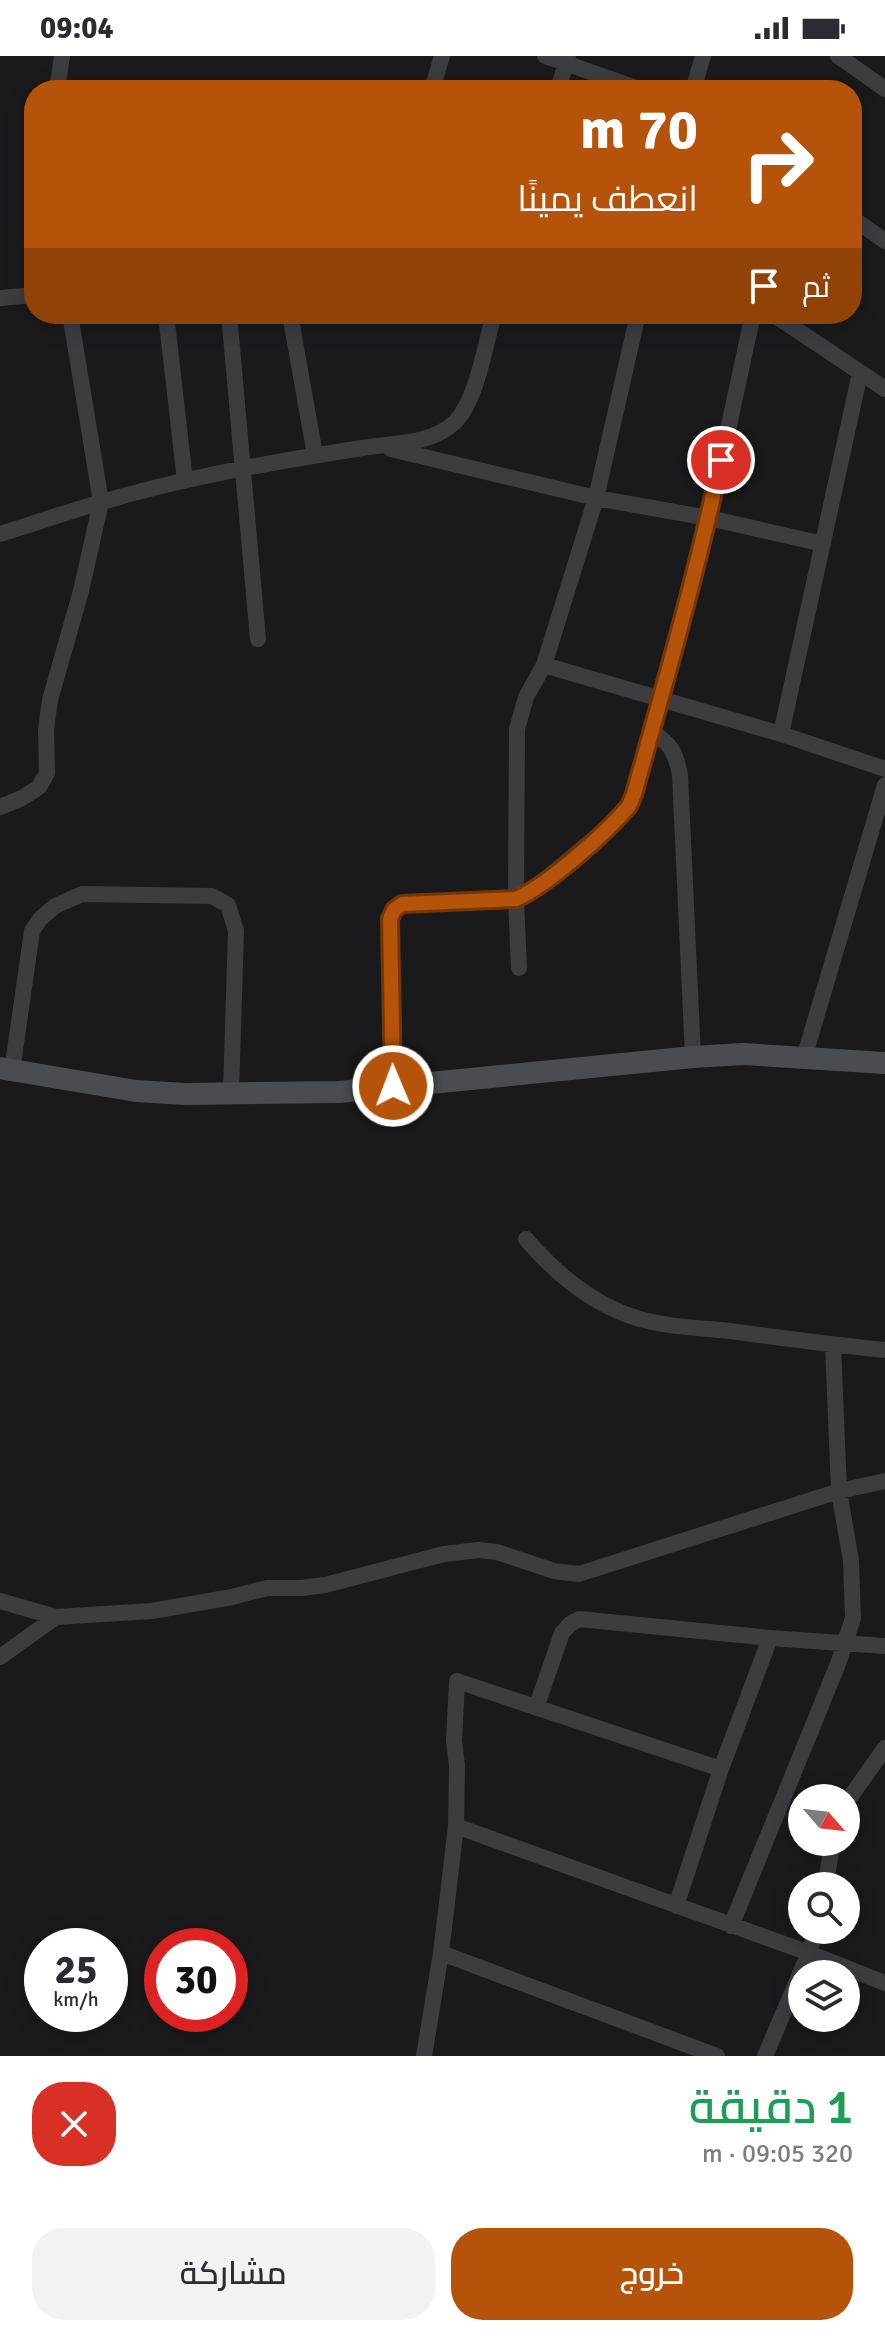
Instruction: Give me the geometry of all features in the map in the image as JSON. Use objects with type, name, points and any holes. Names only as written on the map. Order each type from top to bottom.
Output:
[{"type":"street","points":[[58,80],[62,56]]},
{"type":"street","points":[[435,80],[442,56]]},
{"type":"street","points":[[545,56],[566,60],[617,80]]},
{"type":"street","points":[[696,80],[703,56]]},
{"type":"street","points":[[838,56],[885,89]]},
{"type":"street","points":[[561,80],[566,60]]},
{"type":"street","points":[[862,225],[885,241]]},
{"type":"street","points":[[0,298],[24,296]]},
{"type":"street","points":[[0,807],[39,787],[47,773],[46,729],[50,700],[81,591],[101,502],[72,324]]},
{"type":"street","points":[[167,324],[185,481]]},
{"type":"street","points":[[230,324],[258,639]]},
{"type":"street","points":[[292,324],[315,455]]},
{"type":"street","points":[[1,530],[185,481],[315,455],[412,442],[439,433],[464,410],[491,324]]},
{"type":"street","points":[[519,968],[516,899],[517,729],[526,697],[544,665],[596,498],[636,324]]},
{"type":"street","points":[[393,1086],[390,919],[394,910],[402,904],[516,899],[547,881],[629,806],[709,518],[751,324]]},
{"type":"street","points":[[788,324],[885,389]]},
{"type":"street","points":[[781,734],[860,373]]},
{"type":"street","points":[[378,445],[596,498],[709,518],[823,544]]},
{"type":"street","points":[[544,665],[781,734],[885,769]]},
{"type":"street","points":[[651,732],[666,740],[674,749],[680,775],[693,1057]]},
{"type":"street","points":[[804,1058],[885,785]]},
{"type":"street","points":[[231,1093],[236,931],[228,905],[212,896],[82,894],[55,906],[40,919],[32,931],[6,1070],[136,1091],[231,1093],[339,1092],[743,1054],[885,1063]]},
{"type":"street","points":[[526,1239],[545,1262],[572,1284],[602,1304],[640,1319],[885,1350]]},
{"type":"street","points":[[731,1926],[847,1643],[853,1618],[851,1561],[839,1491],[833,1345]]},
{"type":"street","points":[[0,1601],[56,1617],[152,1611],[267,1588],[325,1585],[444,1554],[478,1550],[497,1552],[554,1571],[579,1574],[839,1491],[885,1481]]},
{"type":"street","points":[[0,1657],[56,1617]]},
{"type":"street","points":[[536,1708],[562,1633],[579,1619],[885,1646]]},
{"type":"street","points":[[676,1906],[721,1769],[770,1638]]},
{"type":"street","points":[[424,2056],[441,1953],[456,1826],[457,1765],[454,1741],[457,1681],[721,1769]]},
{"type":"street","points":[[859,1784],[885,1748]]},
{"type":"street","points":[[456,1826],[885,1983]]},
{"type":"street","points":[[765,2056],[812,1944]]},
{"type":"street","points":[[441,1953],[717,2056]]},
{"type":"route","points":[[393,1086],[390,919],[394,910],[402,904],[516,899],[547,881],[629,806],[661,699],[709,518],[721,460]]}]
